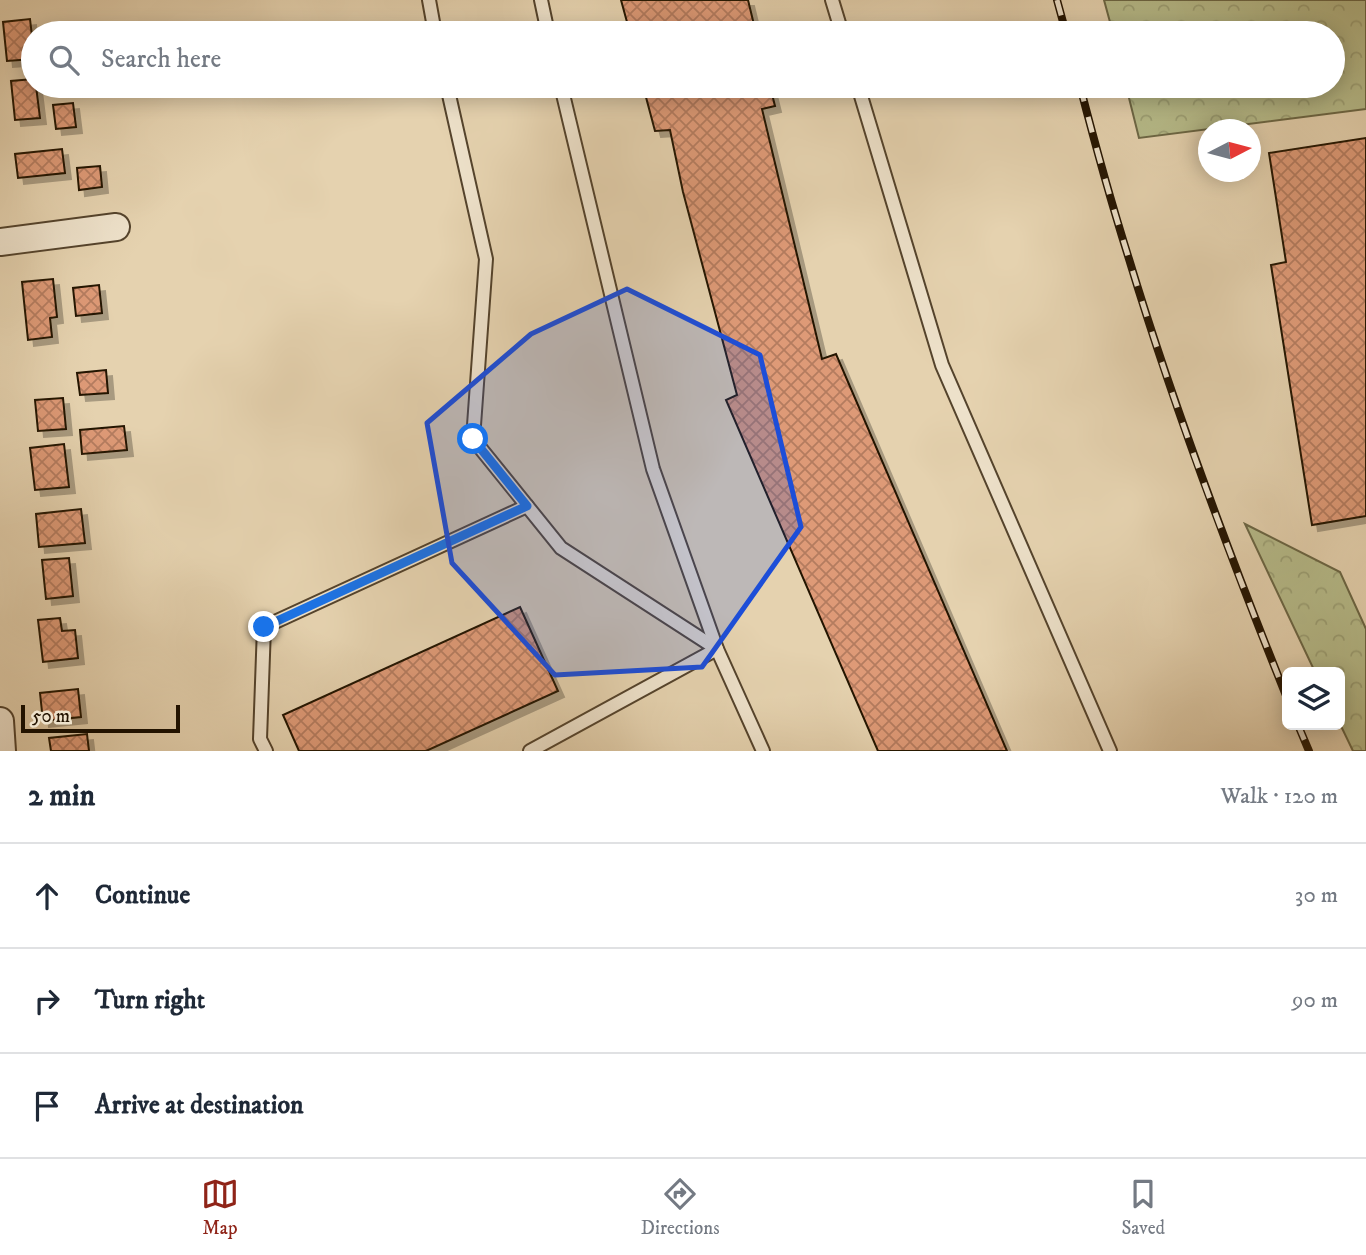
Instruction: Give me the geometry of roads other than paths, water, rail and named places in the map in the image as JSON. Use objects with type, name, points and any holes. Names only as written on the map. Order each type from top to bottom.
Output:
[{"type":"street","points":[[0,242],[116,227]]},
{"type":"street","points":[[0,721],[2,751]]},
{"type":"lane","points":[[429,0],[433,21]]},
{"type":"lane","points":[[541,0],[545,21]]},
{"type":"lane","points":[[832,0],[838,21]]},
{"type":"lane","points":[[450,98],[486,259],[473,439],[561,548],[718,649]]},
{"type":"lane","points":[[564,98],[653,469],[718,649],[763,751]]},
{"type":"lane","points":[[862,98],[942,365],[1110,751]]},
{"type":"lane","points":[[266,751],[260,738],[264,627],[527,506]]},
{"type":"lane","points":[[530,751],[718,649]]},
{"type":"railway","points":[[1057,0],[1063,21]]},
{"type":"railway","points":[[1083,98],[1146,315],[1183,425],[1282,685]]},
{"type":"railway","points":[[1300,730],[1309,751]]}]
